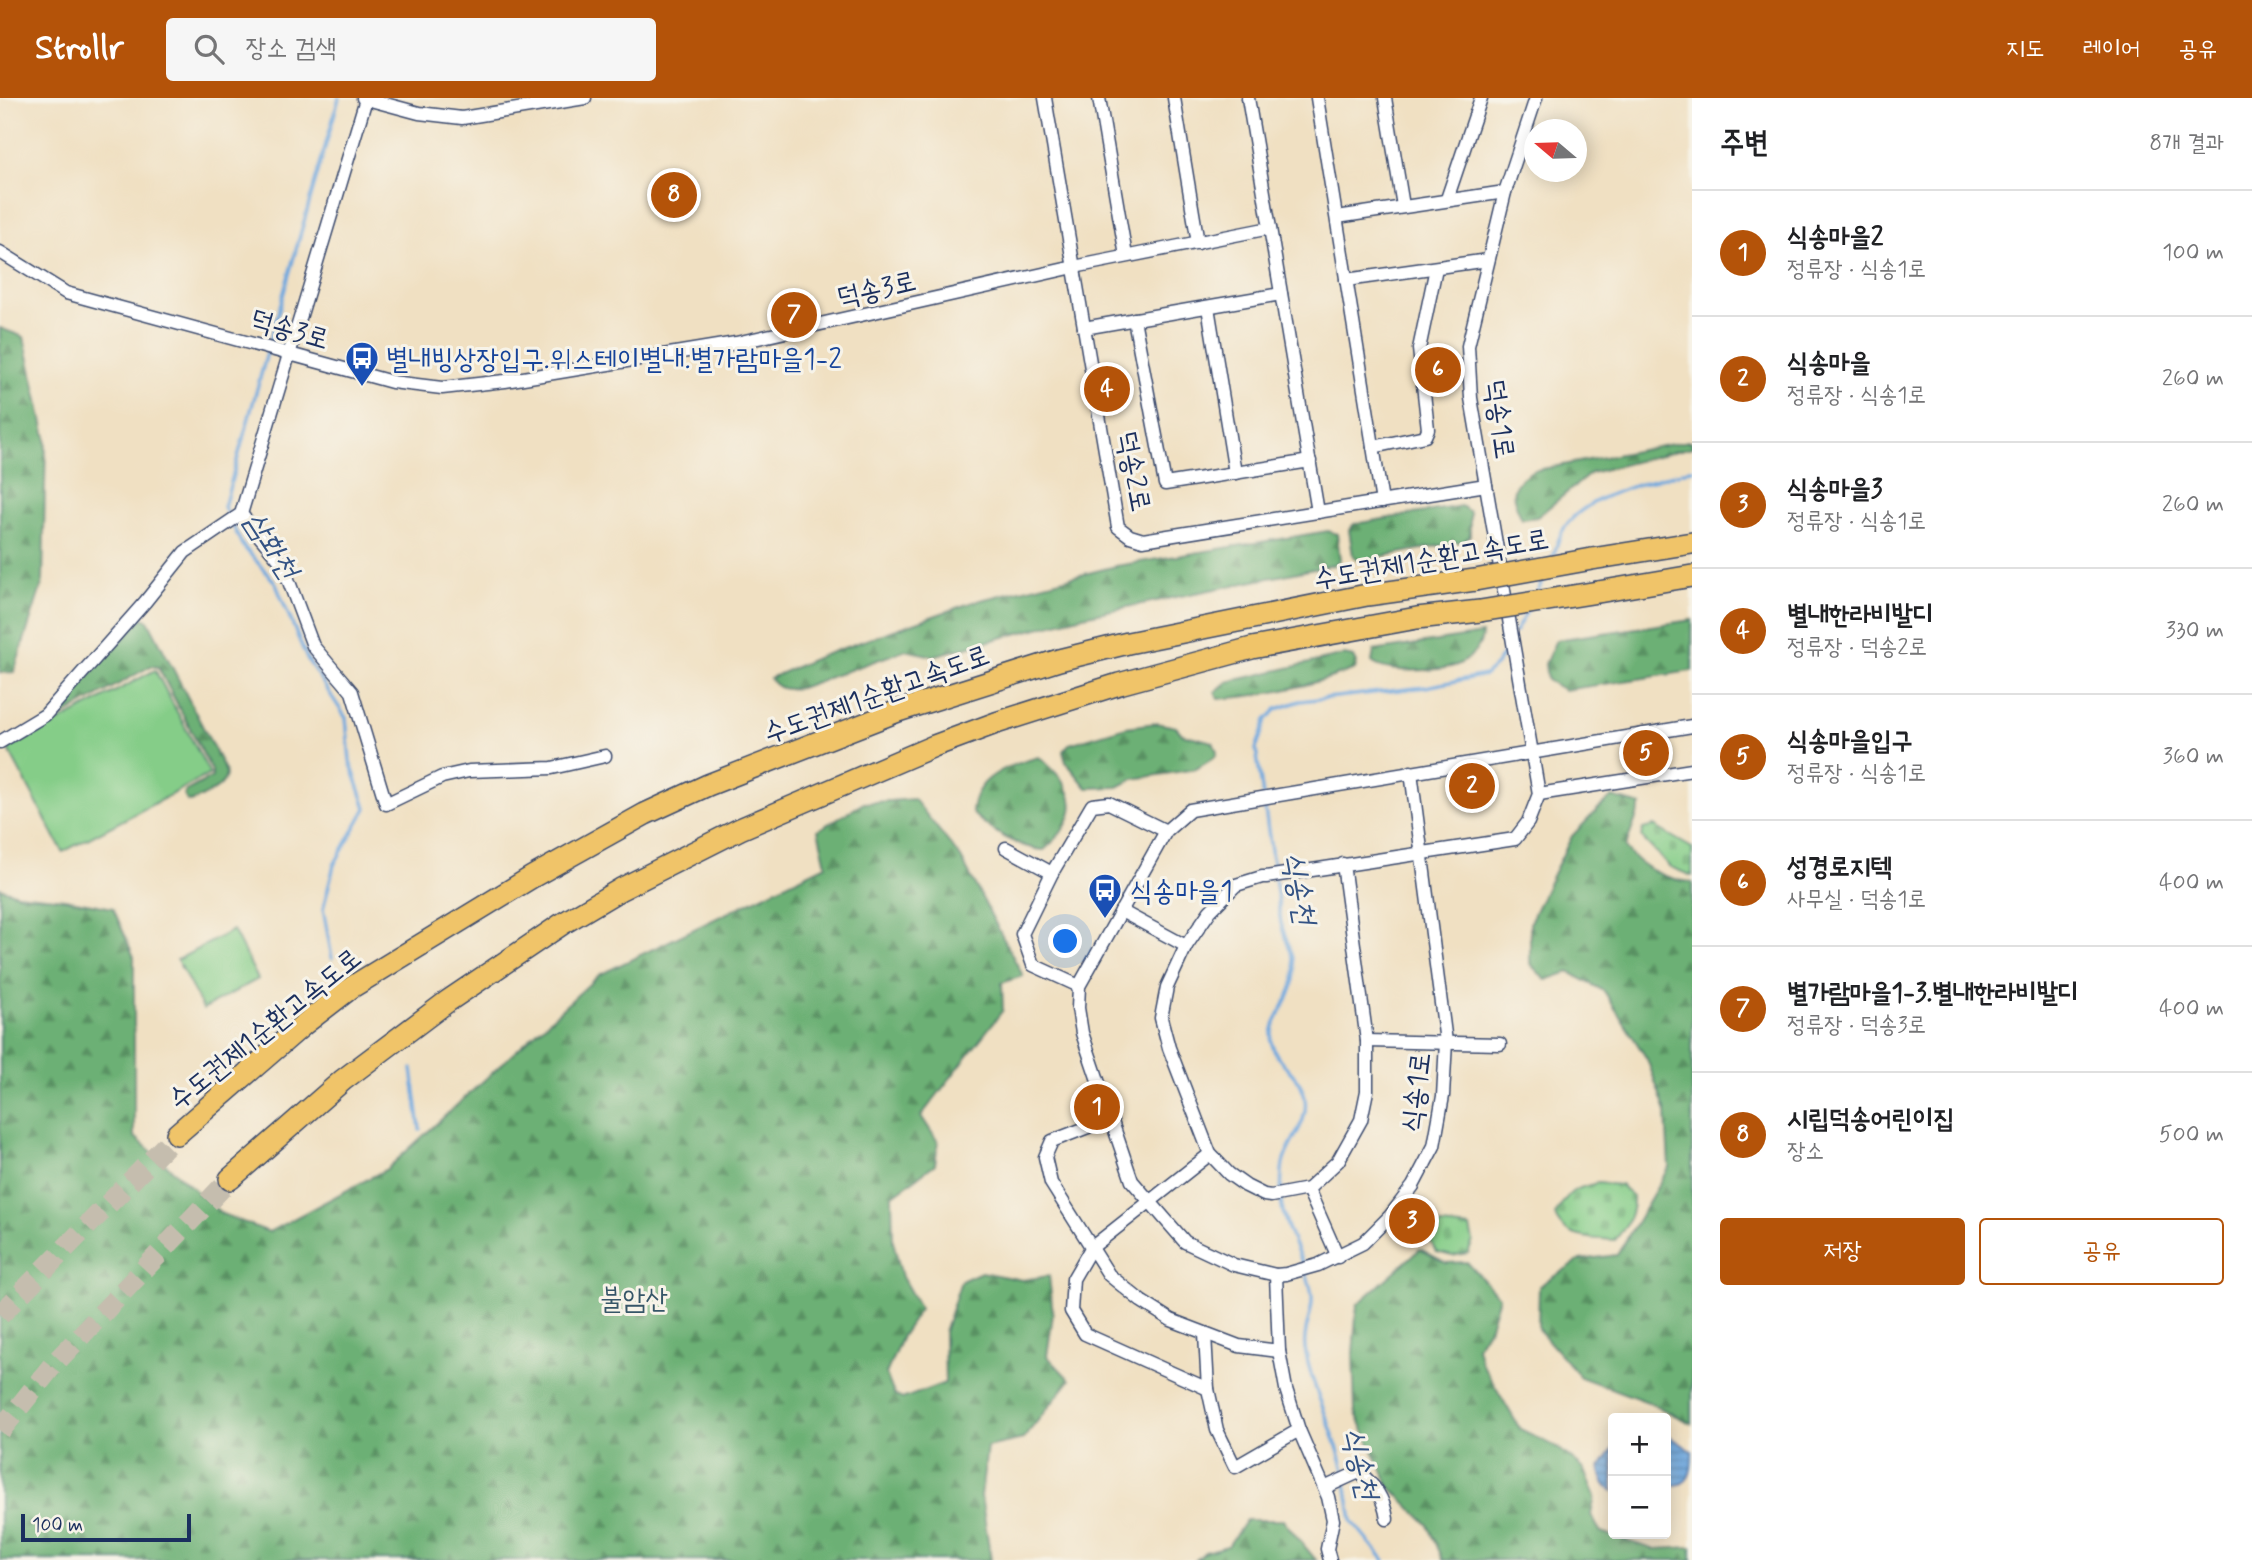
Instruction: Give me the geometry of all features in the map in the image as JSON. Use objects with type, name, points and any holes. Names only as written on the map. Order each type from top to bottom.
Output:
[{"type":"highway","points":[[1600,558],[1692,527]]},
{"type":"highway","name":"수도권제1순환고속도로","points":[[177,1134],[304,1024],[352,987],[532,877],[645,814],[708,785],[898,711],[1059,660],[1128,643],[1367,595],[1475,580],[1692,542]]},
{"type":"highway","name":"수도권제1순환고속도로","points":[[230,1179],[343,1080],[448,1001],[562,924],[621,889],[740,829],[934,746],[996,723],[1119,684],[1252,648],[1417,618],[1480,611],[1692,576]]},
{"type":"highway","points":[[1605,591],[1692,586]]},
{"type":"street","points":[[0,742],[44,715],[145,602],[185,552],[238,516],[282,351],[364,99],[419,113],[463,118],[585,98]]},
{"type":"street","name":"덕송2로","points":[[1045,98],[1118,527],[1130,536],[1143,540],[1486,485]]},
{"type":"street","points":[[1099,98],[1126,256]]},
{"type":"street","points":[[1174,98],[1198,243]]},
{"type":"street","points":[[1248,98],[1318,512]]},
{"type":"street","points":[[1317,98],[1382,502]]},
{"type":"street","points":[[1385,98],[1403,206]]},
{"type":"street","points":[[1447,199],[1481,98]]},
{"type":"street","name":"덕송1로","points":[[1536,98],[1505,192],[1468,346],[1471,398],[1539,794]]},
{"type":"street","points":[[1337,217],[1505,192]]},
{"type":"street","name":"덕송3로","points":[[0,253],[66,293],[392,382],[442,387],[505,381],[736,344],[1074,267],[1270,228]]},
{"type":"street","points":[[1346,280],[1488,260]]},
{"type":"street","points":[[1373,447],[1425,436],[1428,429],[1419,349],[1436,268]]},
{"type":"street","points":[[1084,328],[1281,294]]},
{"type":"street","points":[[1208,307],[1235,473]]},
{"type":"street","points":[[1134,319],[1165,484],[1310,461]]},
{"type":"street","points":[[238,516],[282,563],[313,646],[352,692],[386,804],[442,777],[469,771],[552,768],[605,756]]},
{"type":"street","points":[[1166,831],[1109,803],[1092,805],[1052,873],[1021,934],[1033,965],[1079,986],[1166,831],[1190,810],[1692,726]]},
{"type":"street","points":[[1343,864],[1367,1041],[1367,1091],[1361,1120],[1338,1161],[1308,1189],[1264,1195],[1229,1174],[1210,1154],[1169,1048],[1161,1018],[1167,987],[1186,946],[1210,911],[1236,885],[1292,872],[1343,864],[1515,839],[1528,821],[1539,794],[1692,770]]},
{"type":"street","name":"식송1로","points":[[1079,986],[1078,1008],[1082,1033],[1132,1181],[1185,1242],[1234,1265],[1276,1275],[1314,1266],[1363,1243],[1390,1216],[1413,1186],[1434,1146],[1443,1096],[1447,1042],[1411,772]]},
{"type":"street","points":[[1006,848],[1052,873]]},
{"type":"street","points":[[1121,911],[1186,946]]},
{"type":"street","points":[[1367,1041],[1500,1044]]},
{"type":"street","points":[[1109,1119],[1052,1141],[1045,1157],[1051,1183],[1109,1275],[1141,1301],[1171,1320],[1239,1346],[1279,1351]]},
{"type":"street","points":[[1208,1389],[1085,1334],[1071,1311],[1073,1279],[1091,1248],[1210,1154]]},
{"type":"street","points":[[1308,1189],[1338,1257]]},
{"type":"street","points":[[1276,1275],[1279,1351],[1286,1389],[1299,1430],[1328,1485],[1333,1520],[1327,1549],[1330,1560]]},
{"type":"street","points":[[1205,1335],[1208,1389],[1217,1430],[1235,1467],[1299,1430]]},
{"type":"street","points":[[1328,1485],[1359,1472],[1372,1483],[1385,1502],[1387,1519]]},
{"type":"green space","points":[[0,328],[24,337],[46,437],[43,581],[14,672],[0,673]]},
{"type":"green space","points":[[1692,442],[1692,447],[1591,473],[1537,517],[1522,519],[1515,503],[1515,486],[1532,471]]},
{"type":"green space","points":[[1461,506],[1470,512],[1470,536],[1464,541],[1358,561],[1353,556],[1349,530],[1354,524]]},
{"type":"green space","points":[[1328,531],[1337,534],[1340,560],[1333,565],[1083,616],[933,656],[905,650],[800,688],[783,688],[770,678],[821,656],[973,602],[1116,566]]},
{"type":"green space","points":[[142,618],[148,620],[226,772],[219,787],[191,802],[187,801],[184,795],[186,791],[212,777],[212,771],[158,667],[151,666],[41,728]]},
{"type":"green space","points":[[1692,620],[1692,671],[1564,690],[1547,680],[1545,664],[1556,640]]},
{"type":"green space","points":[[1482,634],[1478,647],[1471,655],[1451,667],[1401,670],[1372,662],[1374,651]]},
{"type":"green space","points":[[1344,655],[1354,657],[1357,663],[1355,669],[1322,680],[1236,698],[1218,699],[1215,692],[1227,682]]},
{"type":"green space","points":[[155,670],[210,774],[63,852],[8,749]]},
{"type":"green space","points":[[1156,723],[1176,727],[1182,734],[1213,742],[1217,752],[1215,757],[1196,769],[1133,779],[1118,787],[1087,788],[1066,762],[1063,751],[1069,744],[1126,727]]},
{"type":"green space","points":[[1039,757],[1062,780],[1072,802],[1066,825],[1044,850],[1005,838],[972,813],[979,790],[995,774]]},
{"type":"green space","points":[[1612,797],[1641,805],[1625,848],[1655,872],[1692,882],[1692,1424],[1648,1402],[1580,1377],[1538,1329],[1539,1286],[1580,1260],[1617,1255],[1669,1167],[1666,1112],[1647,1059],[1604,991],[1569,972],[1546,980],[1530,964],[1530,922],[1572,836]]},
{"type":"green space","name":"불암산","points":[[914,799],[961,858],[1023,976],[1002,983],[1003,1010],[921,1116],[938,1142],[935,1164],[892,1196],[893,1241],[902,1277],[920,1309],[902,1336],[886,1374],[894,1394],[902,1399],[945,1383],[944,1332],[961,1281],[981,1272],[1022,1280],[1049,1276],[1053,1314],[1047,1356],[1070,1380],[1023,1439],[987,1447],[981,1496],[991,1560],[0,1560],[0,888],[17,894],[113,908],[134,957],[134,1136],[222,1214],[269,1232],[387,1169],[599,975],[826,865],[818,830],[864,803]]},
{"type":"green space","points":[[1654,826],[1692,848],[1692,876],[1670,867],[1641,837],[1643,829]]},
{"type":"green space","points":[[233,930],[258,979],[203,1009],[177,960]]},
{"type":"green space","points":[[1598,1183],[1620,1185],[1633,1196],[1628,1220],[1615,1240],[1588,1238],[1571,1233],[1559,1223],[1555,1215],[1571,1193],[1581,1187]]},
{"type":"green space","points":[[1441,1225],[1470,1228],[1473,1241],[1468,1253],[1452,1256],[1436,1252],[1431,1242],[1433,1232]]},
{"type":"green space","points":[[1420,1249],[1446,1263],[1467,1262],[1499,1297],[1490,1326],[1477,1347],[1481,1362],[1520,1429],[1557,1447],[1583,1468],[1595,1496],[1591,1515],[1601,1533],[1608,1535],[1608,1539],[1620,1539],[1653,1549],[1692,1547],[1692,1560],[1443,1560],[1429,1526],[1389,1486],[1355,1411],[1353,1353],[1357,1305]]},
{"type":"green space","points":[[1246,1520],[1283,1520],[1316,1560],[1196,1560],[1205,1552],[1228,1546]]},
{"type":"water","points":[[1671,1437],[1692,1451],[1689,1477],[1681,1484],[1671,1485]]},
{"type":"water","points":[[1608,1456],[1608,1488],[1601,1475],[1600,1468]]},
{"type":"waterway","name":"삼화천","points":[[269,345],[339,98]]},
{"type":"waterway","name":"삼화천","points":[[229,517],[224,507],[267,353]]},
{"type":"waterway","name":"식송천","points":[[1553,557],[1565,527],[1589,505],[1623,490],[1692,469]]},
{"type":"waterway","name":"삼화천","points":[[232,524],[242,545],[275,582],[307,659],[346,718],[350,761],[366,808],[334,865],[323,909],[332,958]]},
{"type":"waterway","name":"식송천","points":[[1537,592],[1546,574]]},
{"type":"waterway","name":"식송천","points":[[1515,632],[1527,611]]},
{"type":"waterway","name":"식송천","points":[[1274,871],[1256,749],[1266,720],[1277,709],[1300,701],[1426,687],[1485,675],[1497,664],[1510,642]]},
{"type":"waterway","name":"식송천","points":[[1275,879],[1281,921],[1295,968],[1291,991],[1273,1028],[1272,1044],[1279,1058],[1295,1076],[1305,1099],[1304,1116],[1283,1164],[1281,1191]]},
{"type":"waterway","name":"삼화천","points":[[412,1069],[420,1129]]},
{"type":"waterway","name":"식송천","points":[[1281,1199],[1286,1222],[1311,1290],[1312,1305],[1305,1333],[1308,1364],[1345,1475]]},
{"type":"waterway","name":"식송천","points":[[1346,1483],[1352,1521],[1384,1560]]},
{"type":"tunnel","points":[[0,1315],[177,1134]]},
{"type":"tunnel","points":[[0,1431],[52,1366],[230,1179]]},
{"type":"place","name":"시립덕송어린이집","points":[[674,195]]},
{"type":"place","name":"별가람마을1-3.별내한라비발디","points":[[794,315]]},
{"type":"place","name":"성경로지텍","points":[[1438,370]]},
{"type":"place","name":"별내빙상장입구.위스테이별내.별가람마을1-2","points":[[362,388]]},
{"type":"place","name":"별내한라비발디","points":[[1107,389]]},
{"type":"place","name":"식송마을입구","points":[[1646,753]]},
{"type":"place","name":"식송마을","points":[[1472,786]]},
{"type":"place","name":"식송마을1","points":[[1105,920]]},
{"type":"place","name":"식송마을2","points":[[1097,1107]]},
{"type":"place","name":"식송마을3","points":[[1412,1221]]}]
